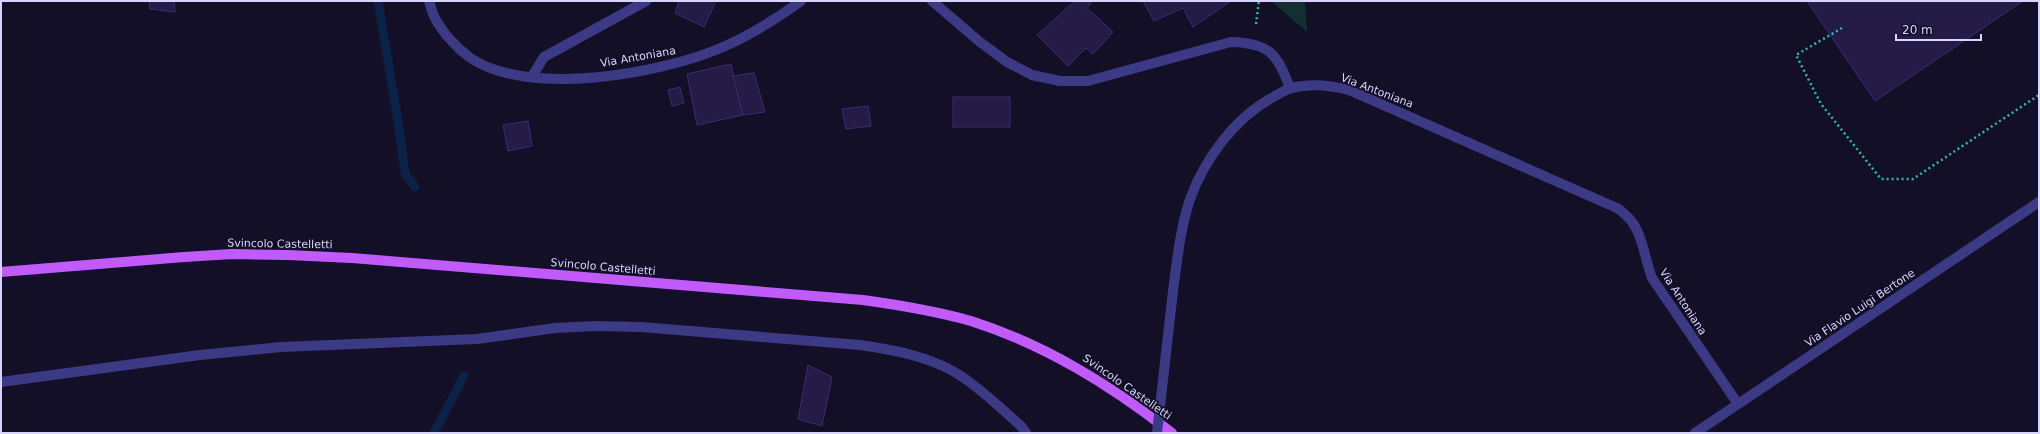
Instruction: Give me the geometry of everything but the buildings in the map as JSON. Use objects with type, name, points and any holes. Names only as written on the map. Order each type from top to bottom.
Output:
[{"type":"main road","name":"Svincolo Castelletti","points":[[1,272],[184,256],[232,254],[345,258],[863,300],[934,312],[970,321],[1020,339],[1070,363],[1114,391],[1172,433]]},
{"type":"street","name":"Via Antoniana","points":[[429,1],[435,19],[452,41],[469,57],[491,68],[537,78],[572,79],[621,74],[674,64],[722,47],[767,25],[801,1]]},
{"type":"street","points":[[537,78],[534,73],[544,57],[646,1]]},
{"type":"street","points":[[932,1],[980,42],[1007,62],[1032,75],[1060,81],[1088,81],[1231,42],[1251,43],[1269,51],[1280,63],[1290,88]]},
{"type":"street","name":"Via Antoniana","points":[[1158,433],[1180,238],[1188,208],[1207,163],[1227,134],[1262,103],[1290,88],[1310,85],[1331,86],[1348,90],[1619,208],[1632,222],[1640,240],[1645,262],[1652,278],[1738,404]]},
{"type":"street","name":"Via Flavio Luigi Bertone","points":[[1695,433],[2039,202]]},
{"type":"street","points":[[1,382],[200,355],[281,347],[477,339],[571,327],[641,327],[860,345],[894,350],[925,359],[963,377],[1020,426],[1026,433]]},
{"type":"path","points":[[1251,43],[1258,13],[1259,1]]},
{"type":"path","points":[[1842,28],[1796,55],[1822,104],[1880,179],[1913,179],[2039,95]]},
{"type":"green space","points":[[1271,1],[1305,1],[1307,32]]},
{"type":"waterway","points":[[378,1],[405,173],[415,187]]},
{"type":"waterway","points":[[434,433],[464,376]]}]
